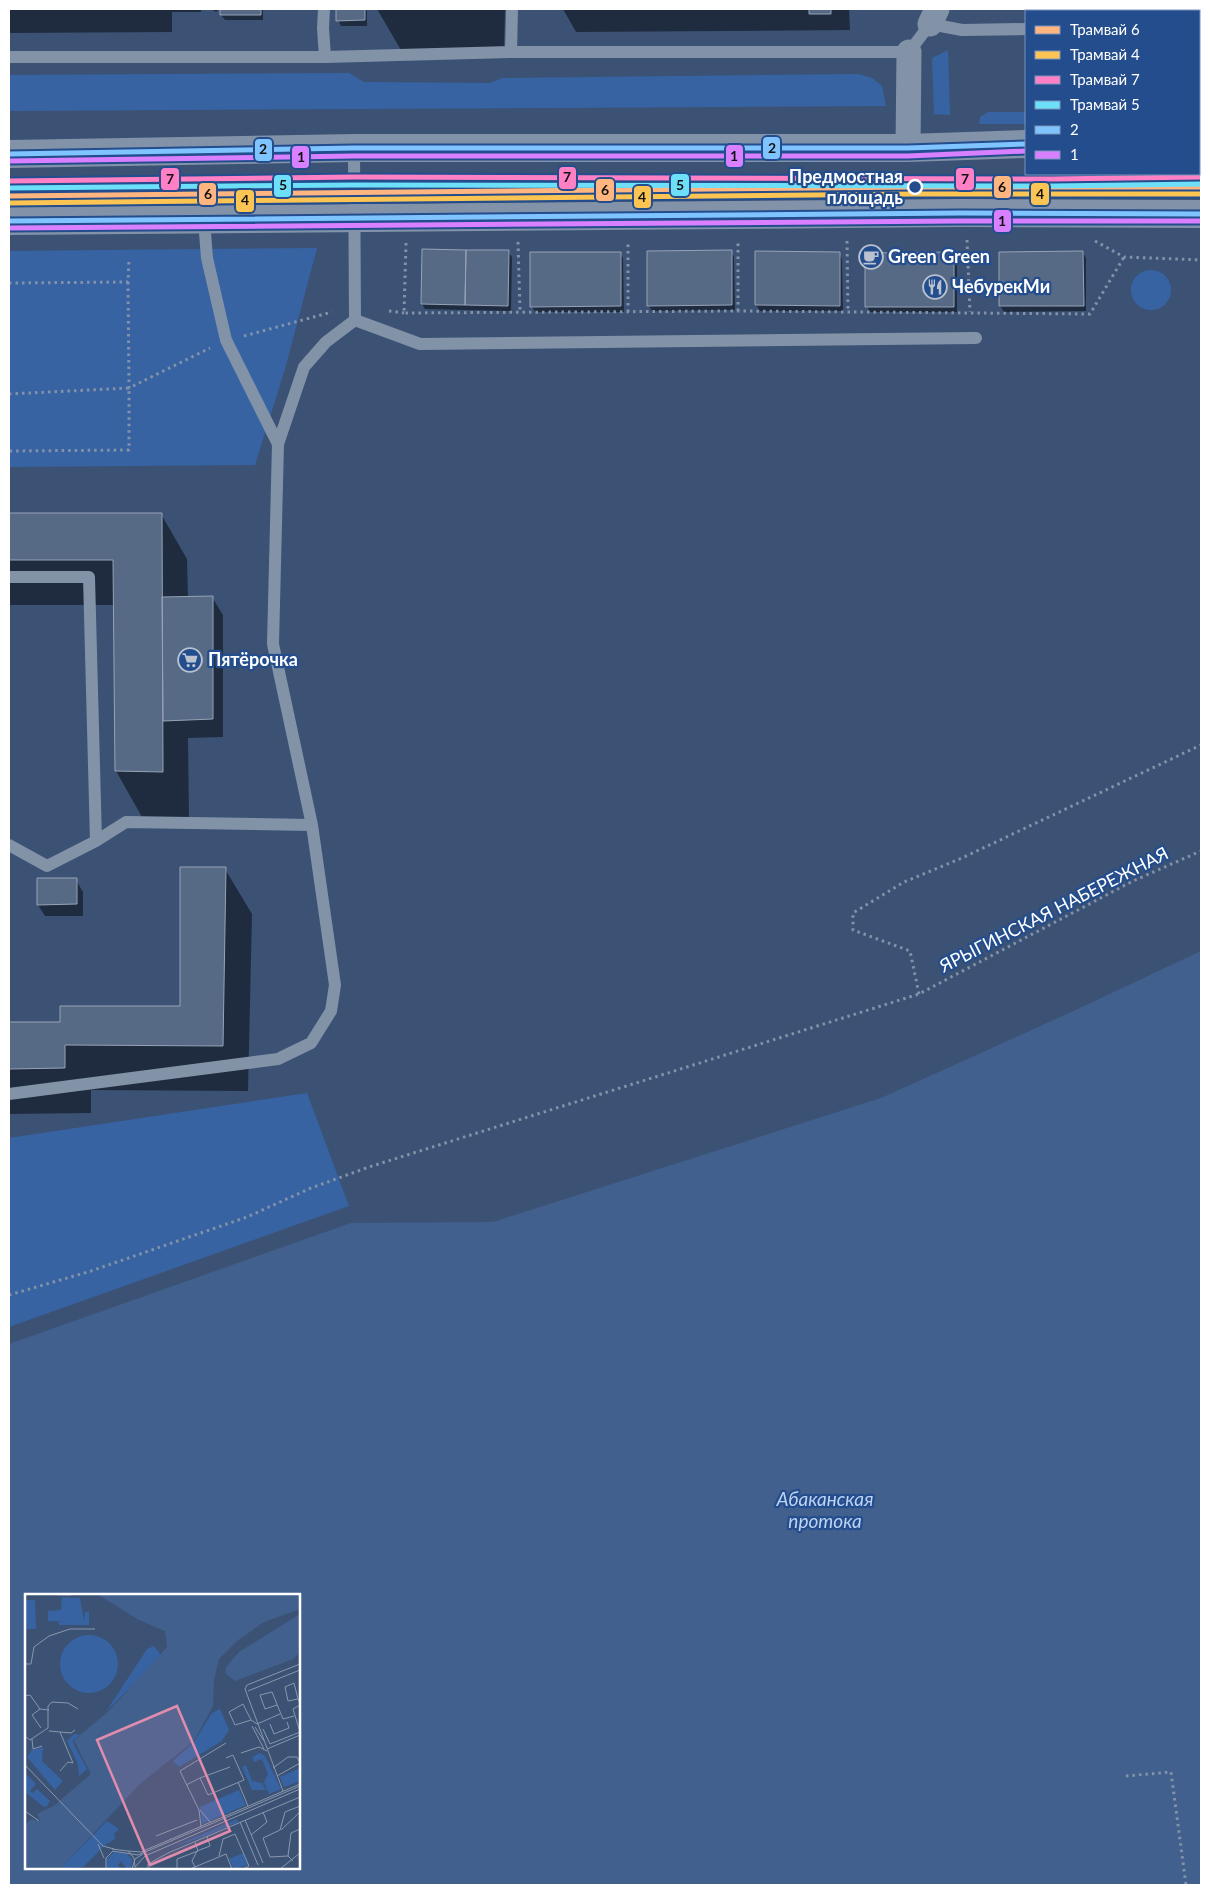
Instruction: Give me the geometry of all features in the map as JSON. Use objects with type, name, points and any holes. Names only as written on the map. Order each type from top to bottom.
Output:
[{"type":"highway","points":[[9,154],[354,148],[908,148],[1025,144]]},
{"type":"highway","points":[[9,221],[962,213],[1201,214]]},
{"type":"street","points":[[908,148],[909,52]]},
{"type":"lane","points":[[324,9],[325,57]]},
{"type":"lane","points":[[511,52],[512,9]]},
{"type":"lane","points":[[9,57],[325,57],[511,52],[909,52],[933,16],[962,30],[1025,29]]},
{"type":"lane","points":[[354,148],[355,320]]},
{"type":"lane","points":[[204,220],[207,258],[226,340],[278,444]]},
{"type":"lane","points":[[355,320],[420,344],[976,338]]},
{"type":"lane","points":[[9,1094],[278,1059],[312,1043],[331,1011],[335,985],[312,824],[274,644],[278,444],[304,368],[326,342],[355,320]]},
{"type":"lane","points":[[9,577],[89,577],[96,841]]},
{"type":"lane","points":[[9,845],[47,866],[96,841],[126,822],[312,824]]},
{"type":"path","points":[[962,169],[962,194]]},
{"type":"path","points":[[728,239],[738,239],[738,311]]},
{"type":"path","points":[[837,240],[847,240],[848,312]]},
{"type":"path","points":[[967,240],[970,312]]},
{"type":"path","points":[[619,241],[628,241],[628,312]]},
{"type":"path","points":[[520,311],[518,242],[527,242]]},
{"type":"path","points":[[404,313],[406,243],[415,243]]},
{"type":"path","points":[[9,394],[128,388],[226,340],[355,306],[404,313],[738,311],[1090,314],[1124,257],[1201,260]]},
{"type":"path","points":[[9,451],[129,450],[129,259]]},
{"type":"path","points":[[9,282],[128,282]]},
{"type":"path","points":[[919,994],[910,951],[853,930],[853,913],[904,882],[962,858],[1201,745]]},
{"type":"path","name":"ЯРЫГИНСКАЯ НАБЕРЕЖНАЯ","points":[[9,1295],[90,1271],[247,1217],[311,1188],[369,1167],[919,994],[1131,882],[1201,851]]},
{"type":"path","points":[[1126,1776],[1171,1772],[1186,1885]]},
{"type":"shaded area","points":[[948,50],[950,115],[934,114],[932,58]]},
{"type":"shaded area","points":[[349,73],[364,82],[490,83],[503,78],[859,74],[872,78],[882,86],[886,106],[9,111],[9,75]]},
{"type":"shaded area","points":[[988,112],[1025,112],[1025,124],[979,124],[980,117]]},
{"type":"shaded area","points":[[317,248],[285,369],[255,465],[9,467],[9,251]]},
{"type":"shaded area","points":[[1151,270],[1165,276],[1171,290],[1165,304],[1151,310],[1137,304],[1131,290],[1137,276]]},
{"type":"shaded area","points":[[307,1093],[349,1206],[9,1327],[9,1138]]},
{"type":"water","name":"Абаканская протока","points":[[1201,951],[1201,1885],[9,1885],[9,1344],[351,1223],[493,1222],[881,1098]]},
{"type":"building","points":[[220,9],[261,9],[261,15],[220,15]]},
{"type":"building","points":[[336,9],[365,9],[365,20],[336,21]]},
{"type":"building","points":[[809,9],[831,9],[831,14],[809,14]]},
{"type":"building","points":[[422,249],[466,250],[465,305],[421,304]]},
{"type":"building","points":[[466,250],[509,250],[508,306],[465,305]]},
{"type":"building","points":[[732,250],[732,305],[647,306],[647,251]]},
{"type":"building","points":[[755,251],[840,252],[840,306],[755,305]]},
{"type":"building","points":[[1083,251],[1084,306],[999,306],[999,252]]},
{"type":"building","points":[[530,252],[621,252],[621,306],[530,307]]},
{"type":"building","points":[[954,252],[954,307],[865,307],[865,253]]},
{"type":"building","points":[[9,513],[162,513],[163,772],[115,771],[113,560],[9,560]]},
{"type":"building","points":[[213,596],[213,719],[163,721],[162,597]]},
{"type":"building","points":[[180,867],[226,867],[223,1046],[65,1045],[65,1068],[9,1069],[9,1022],[60,1022],[60,1006],[180,1006]]},
{"type":"building","points":[[37,878],[77,878],[77,904],[37,905]]},
{"type":"tram line","name":"7","points":[[9,181],[354,177],[1053,179],[1201,177]]},
{"type":"tram line","name":"5","points":[[9,188],[354,185],[1053,186],[1201,184]]},
{"type":"tram line","name":"6","points":[[9,196],[915,187],[1201,187]]},
{"type":"tram line","name":"4","points":[[9,203],[915,194],[1201,194]]},
{"type":"transit line","name":"2","points":[[9,154],[354,148],[908,148],[1025,144]]},
{"type":"transit line","name":"1","points":[[9,161],[354,156],[908,156],[1025,151]]},
{"type":"transit line","name":"2","points":[[9,221],[961,213],[1201,214]]},
{"type":"transit line","name":"1","points":[[9,228],[1201,221]]},
{"type":"place","name":"Предмостная площадь","points":[[915,187]]},
{"type":"place","name":"Green Green","points":[[871,257]]},
{"type":"place","name":"ЧебурекМи","points":[[935,287]]},
{"type":"place","name":"Пятёрочка","points":[[190,660]]}]
